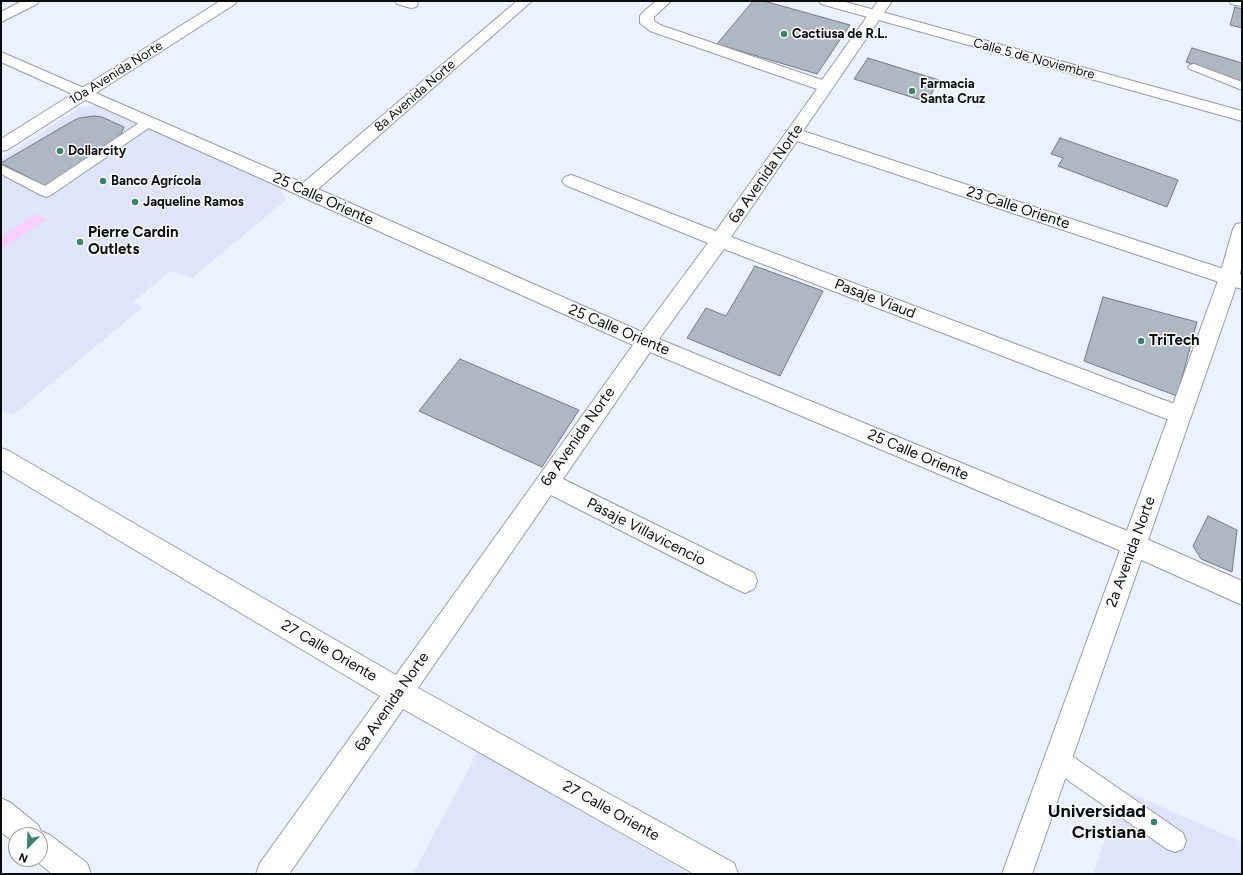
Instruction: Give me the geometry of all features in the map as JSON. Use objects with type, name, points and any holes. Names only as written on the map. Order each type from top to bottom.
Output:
[{"type":"street","points":[[1,18],[32,1]]},
{"type":"street","name":"10a Avenida Norte","points":[[1,146],[230,1]]},
{"type":"street","name":"8a Avenida Norte","points":[[305,191],[525,1]]},
{"type":"street","points":[[664,1],[647,16],[647,23],[655,28],[827,87]]},
{"type":"street","name":"Calle 5 de Noviembre","points":[[826,1],[1242,116]]},
{"type":"street","name":"6a Avenida Norte","points":[[271,874],[646,342],[720,240],[885,1]]},
{"type":"street","points":[[1236,1],[1242,2]]},
{"type":"street","name":"25 Calle Oriente","points":[[1,56],[646,342],[1134,545],[1242,593]]},
{"type":"street","name":"23 Calle Oriente","points":[[794,134],[1235,280]]},
{"type":"street","name":"Pasaje Viaud","points":[[571,181],[720,240],[1180,415]]},
{"type":"street","name":"2a Avenida Norte","points":[[1017,874],[1180,415],[1235,280],[1242,229]]},
{"type":"street","name":"27 Calle Oriente","points":[[1,458],[399,692],[723,874]]},
{"type":"street","name":"Pasaje Villavicencio","points":[[547,482],[745,581]]},
{"type":"street","points":[[1,813],[18,827]]},
{"type":"street","points":[[48,851],[76,874]]},
{"type":"lane","points":[[1194,67],[1242,86]]},
{"type":"lane","points":[[1,169],[46,192],[149,122]]},
{"type":"lane","points":[[1058,760],[1175,840]]},
{"type":"shaded area","points":[[100,104],[205,154],[278,186],[286,200],[192,278],[171,271],[133,302],[143,307],[13,415],[1,410],[1,159],[79,108]]},
{"type":"shaded area","points":[[35,214],[47,219],[1,249],[1,237]]},
{"type":"shaded area","points":[[478,751],[689,874],[413,874]]},
{"type":"shaded area","name":"Universidad Cristiana","points":[[1123,790],[1242,842],[1242,874],[1093,874]]},
{"type":"building","name":"Cactiusa de R.L.","points":[[753,1],[764,1],[850,25],[817,74],[717,44]]},
{"type":"building","points":[[1235,7],[1242,9],[1242,28],[1230,25]]},
{"type":"building","points":[[1192,48],[1242,63],[1242,82],[1186,62]]},
{"type":"building","name":"Farmacia Santa Cruz","points":[[868,58],[939,80],[927,102],[854,79]]},
{"type":"building","name":"Dollarcity","points":[[94,116],[102,117],[124,127],[120,137],[47,187],[1,163],[71,122],[79,118]]},
{"type":"building","points":[[1060,138],[1178,180],[1167,207],[1058,166],[1063,158],[1051,154]]},
{"type":"building","points":[[755,266],[823,291],[780,376],[687,338],[706,308],[726,316]]},
{"type":"building","name":"TriTech","points":[[1103,297],[1197,322],[1177,396],[1084,361]]},
{"type":"building","points":[[460,359],[579,410],[542,467],[419,411]]},
{"type":"building","points":[[1208,516],[1237,530],[1232,572],[1201,559],[1193,546]]},
{"type":"place","name":"Cactiusa de R.L.","points":[[784,34]]},
{"type":"place","name":"Farmacia Santa Cruz","points":[[912,91]]},
{"type":"place","name":"Dollarcity","points":[[60,151]]},
{"type":"place","name":"Banco Agrícola","points":[[103,181]]},
{"type":"place","name":"Jaqueline Ramos","points":[[135,202]]},
{"type":"place","name":"Pierre Cardin Outlets","points":[[80,242]]},
{"type":"place","name":"TriTech","points":[[1141,341]]},
{"type":"place","name":"Universidad Cristiana","points":[[1154,822]]}]
